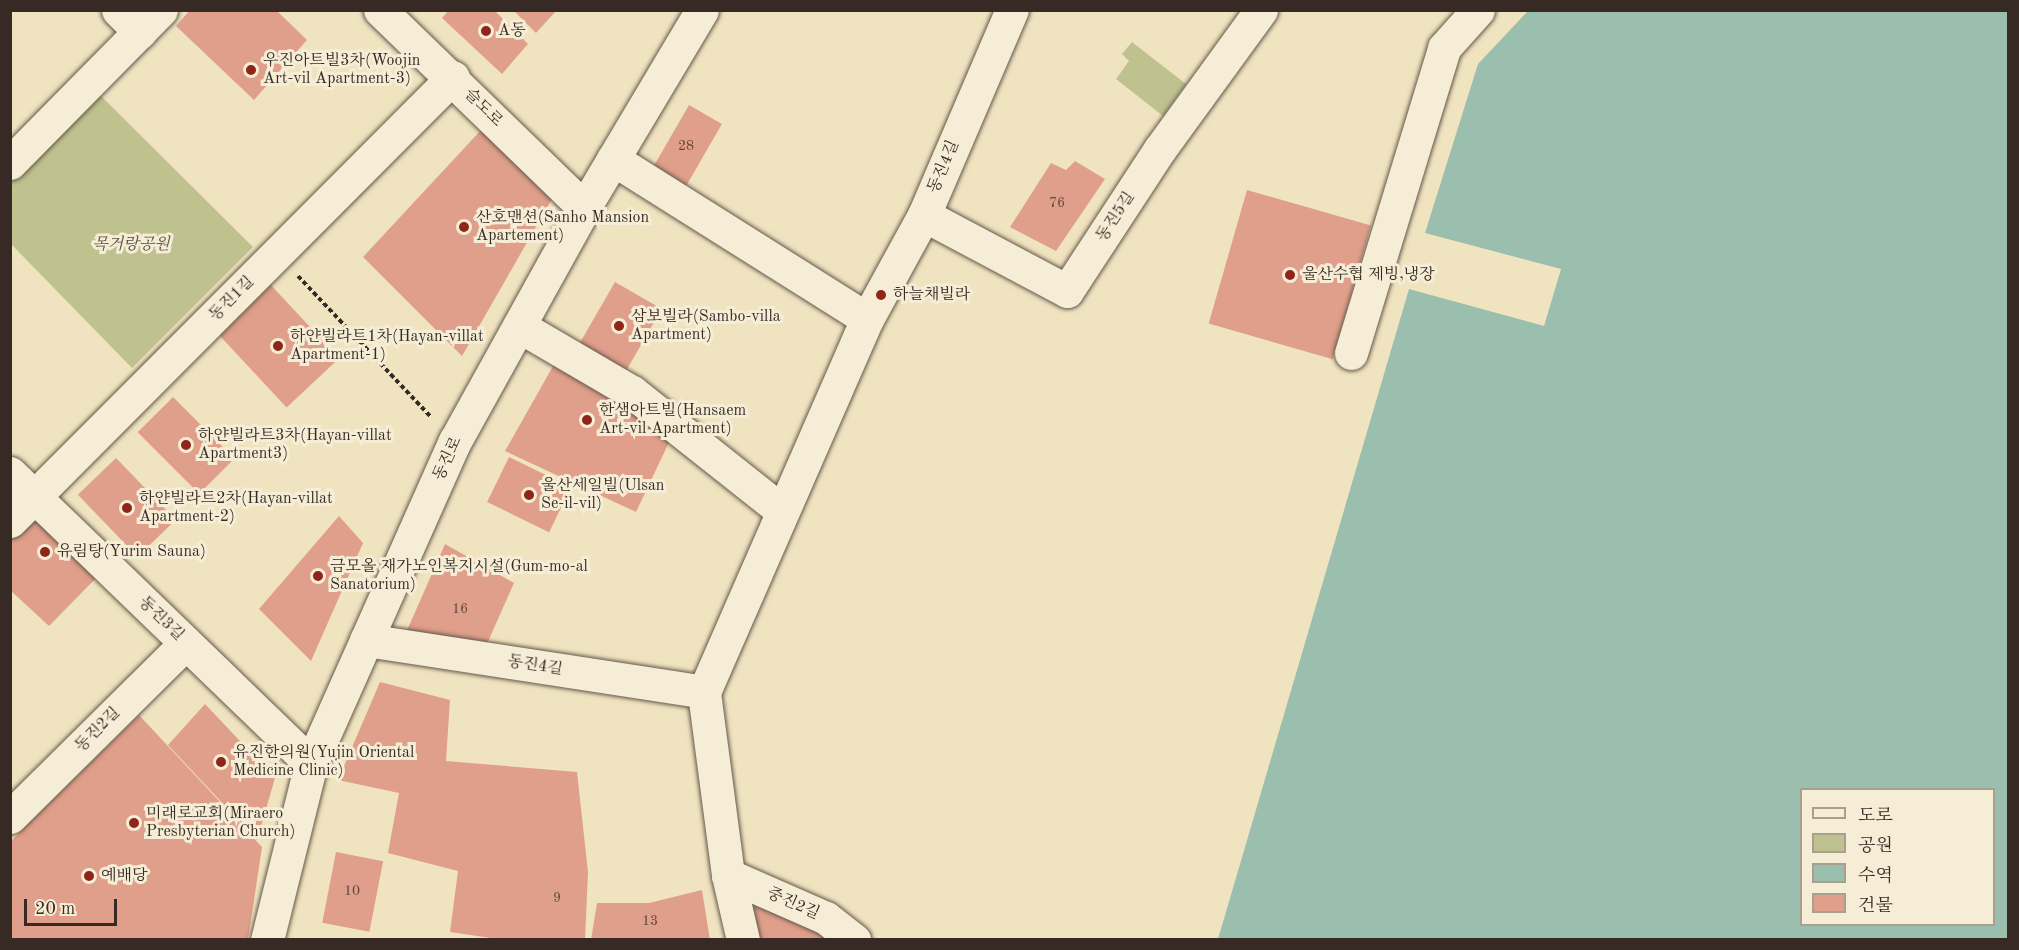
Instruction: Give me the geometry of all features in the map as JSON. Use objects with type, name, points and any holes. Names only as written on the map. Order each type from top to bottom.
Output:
[{"type":"street","name":"슬도로","points":[[380,10],[453,77],[584,208]]},
{"type":"street","name":"동진로","points":[[271,939],[311,764],[455,441],[584,208],[702,10]]},
{"type":"street","name":"동진4길","points":[[366,640],[704,692],[867,320],[924,215],[1012,10]]},
{"type":"street","name":"동진5길","points":[[924,215],[1067,291],[1160,149],[1261,10]]},
{"type":"street","points":[[1351,353],[1444,48],[1479,10]]},
{"type":"street","points":[[10,163],[140,18]]},
{"type":"street","name":"동진1길","points":[[10,521],[453,77]]},
{"type":"street","points":[[614,159],[867,320]]},
{"type":"street","points":[[519,326],[632,392],[782,511]]},
{"type":"street","name":"동진3길","points":[[10,473],[311,764]]},
{"type":"street","name":"동진2길","points":[[10,817],[186,642]]},
{"type":"street","points":[[704,692],[728,875],[743,939]]},
{"type":"street","name":"중진2길","points":[[728,875],[826,918],[854,939]]},
{"type":"path","points":[[277,254],[455,441]]},
{"type":"green space","points":[[1132,42],[1186,84],[1163,116],[1116,79],[1129,61],[1122,54]]},
{"type":"green space","name":"목거랑공원","points":[[96,91],[253,247],[132,368],[11,244],[10,179]]},
{"type":"water","points":[[1528,11],[2008,11],[2008,939],[1218,939],[1409,289],[1544,326],[1561,269],[1425,233],[1478,64]]},
{"type":"building","name":"우진아트빌3차(Woojin Art-vil Apartment-3)","points":[[190,10],[276,10],[307,40],[254,100],[176,26]]},
{"type":"building","name":"A동","points":[[449,10],[494,10],[528,44],[502,74],[442,18]]},
{"type":"building","points":[[513,10],[557,10],[536,33]]},
{"type":"building","points":[[689,105],[722,124],[685,187],[652,168]]},
{"type":"building","name":"산호맨션(Sanho Mansion Apartement)","points":[[482,129],[553,197],[462,356],[363,257]]},
{"type":"building","points":[[1075,161],[1105,179],[1056,251],[1010,227],[1051,163],[1066,170]]},
{"type":"building","name":"울산수협 제빙,냉장","points":[[1247,190],[1371,226],[1333,359],[1209,324]]},
{"type":"building","name":"삼보빌라(Sambo-villa Apartment)","points":[[615,282],[662,309],[625,372],[578,345]]},
{"type":"building","name":"하얀빌라트1차(Hayan-villat Apartment-1)","points":[[269,283],[339,358],[287,407],[216,332]]},
{"type":"building","name":"한샘아트빌(Hansaem Art-vil Apartment)","points":[[557,359],[672,436],[636,512],[505,451]]},
{"type":"building","name":"하얀빌라트3차(Hayan-villat Apartment3)","points":[[173,397],[235,459],[199,494],[138,432]]},
{"type":"building","name":"울산세일빌(Ulsan Se-il-vil)","points":[[509,457],[571,487],[549,532],[487,502]]},
{"type":"building","name":"하얀빌라트2차(Hayan-villat Apartment-2)","points":[[116,458],[176,520],[138,557],[78,495]]},
{"type":"building","name":"금모올 재가노인복지시설(Gum-mo-al Sanatorium)","points":[[339,516],[363,543],[311,661],[259,609]]},
{"type":"building","name":"유림탕(Yurim Sauna)","points":[[25,517],[46,520],[101,573],[49,626],[10,590],[10,531]]},
{"type":"building","points":[[445,544],[514,583],[486,646],[405,635]]},
{"type":"building","points":[[380,682],[450,700],[446,761],[577,772],[588,872],[585,940],[504,940],[450,932],[458,871],[388,853],[399,793],[338,780]]},
{"type":"building","name":"유진한의원(Yujin Oriental Medicine Clinic)","points":[[205,704],[275,778],[257,840],[168,745]]},
{"type":"building","name":"미래로교회(Miraero Presbyterian Church)","points":[[139,715],[262,847],[248,940],[10,940],[10,842]]},
{"type":"building","points":[[336,852],[383,861],[369,932],[322,923]]},
{"type":"building","points":[[702,890],[710,940],[591,940],[597,903],[649,903]]},
{"type":"building","points":[[765,905],[837,940],[750,940],[744,910]]},
{"type":"place","name":"A동","points":[[486,31]]},
{"type":"place","name":"우진아트빌3차(Woojin Art-vil Apartment-3)","points":[[251,70]]},
{"type":"place","name":"산호맨션(Sanho Mansion Apartement)","points":[[464,227]]},
{"type":"place","name":"울산수협 제빙,냉장","points":[[1290,275]]},
{"type":"place","name":"하늘채빌라","points":[[881,295]]},
{"type":"place","name":"삼보빌라(Sambo-villa Apartment)","points":[[619,326]]},
{"type":"place","name":"하얀빌라트1차(Hayan-villat Apartment-1)","points":[[278,346]]},
{"type":"place","name":"한샘아트빌(Hansaem Art-vil Apartment)","points":[[587,420]]},
{"type":"place","name":"하얀빌라트3차(Hayan-villat Apartment3)","points":[[186,445]]},
{"type":"place","name":"울산세일빌(Ulsan Se-il-vil)","points":[[529,495]]},
{"type":"place","name":"하얀빌라트2차(Hayan-villat Apartment-2)","points":[[127,508]]},
{"type":"place","name":"유림탕(Yurim Sauna)","points":[[45,552]]},
{"type":"place","name":"금모올 재가노인복지시설(Gum-mo-al Sanatorium)","points":[[318,576]]},
{"type":"place","name":"유진한의원(Yujin Oriental Medicine Clinic)","points":[[221,762]]},
{"type":"place","name":"미래로교회(Miraero Presbyterian Church)","points":[[134,823]]},
{"type":"place","name":"예배당","points":[[89,876]]}]
